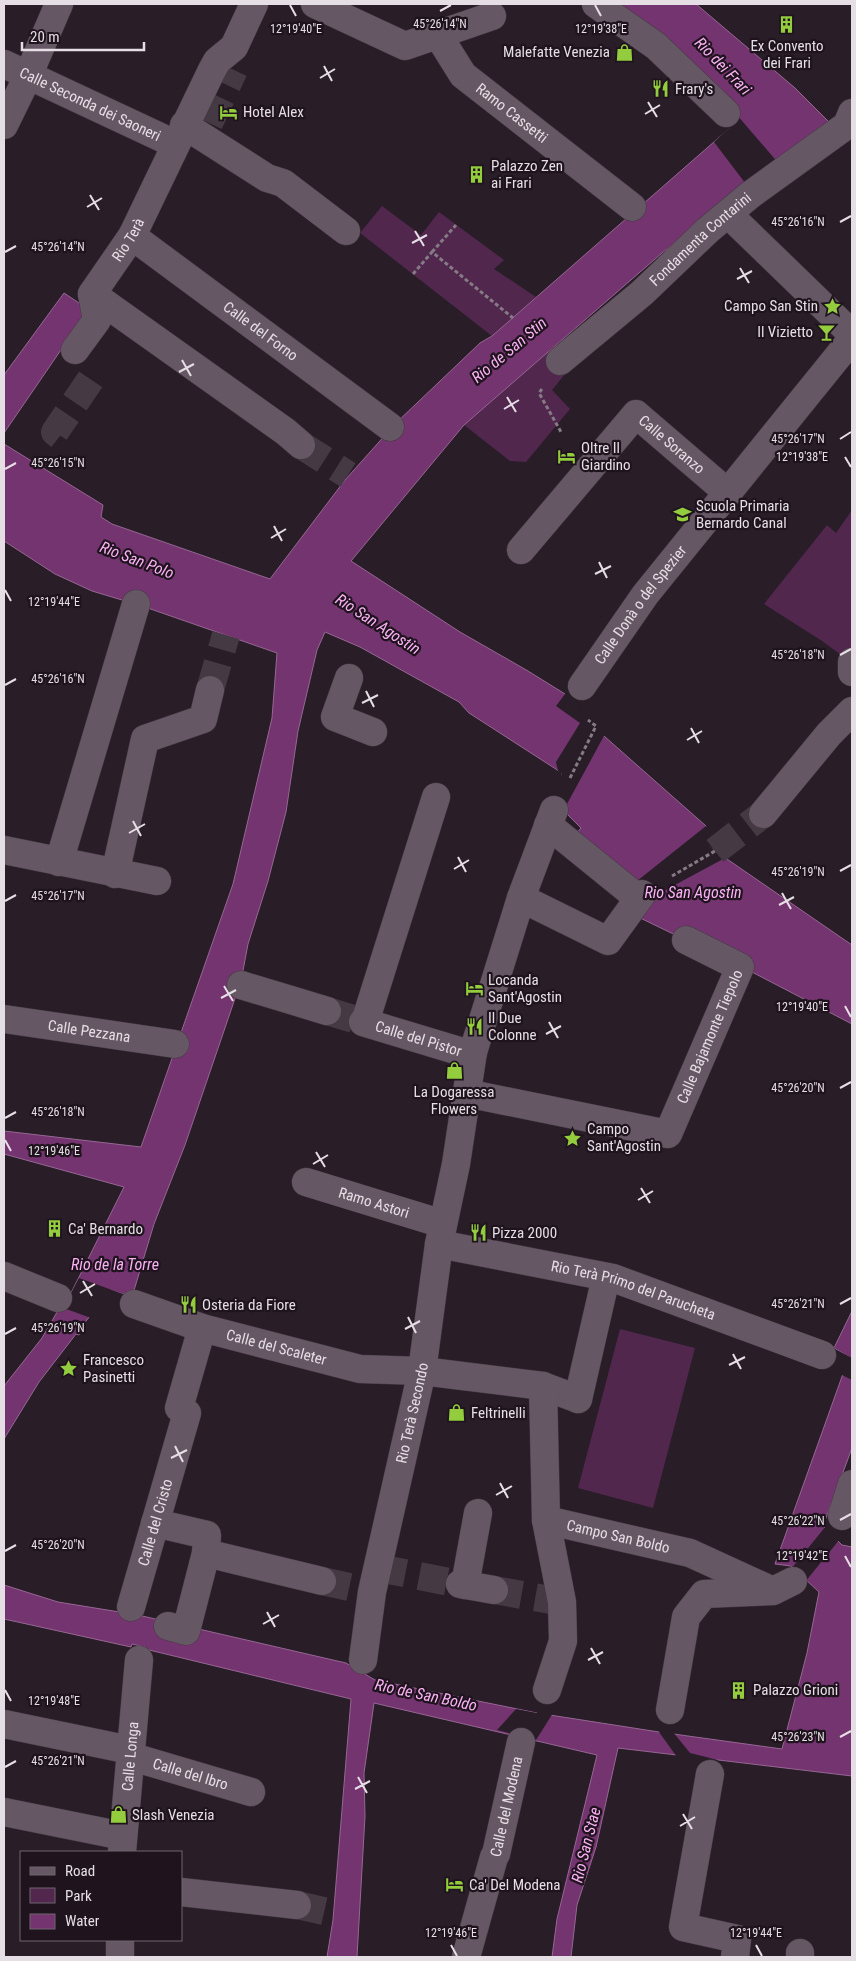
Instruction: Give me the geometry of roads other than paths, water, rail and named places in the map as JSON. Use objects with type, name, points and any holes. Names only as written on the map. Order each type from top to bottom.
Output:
[{"type":"street","points":[[4,125],[28,76],[59,4]]},
{"type":"street","name":"Rio Terà","points":[[92,294],[132,236],[209,101],[254,4]]},
{"type":"street","points":[[315,4],[406,46],[492,16]]},
{"type":"street","points":[[596,4],[656,46],[726,113]]},
{"type":"street","name":"Ramo Cassetti","points":[[438,35],[463,75],[632,207]]},
{"type":"street","name":"Calle Seconda dei Saoneri","points":[[4,64],[28,76],[209,101]]},
{"type":"street","points":[[209,101],[267,178],[283,183],[346,232]]},
{"type":"street","name":"Fondamenta Contarini","points":[[560,361],[642,293],[708,230],[750,195],[850,119]]},
{"type":"street","points":[[728,214],[852,334]]},
{"type":"street","name":"Calle del Forno","points":[[132,236],[390,427]]},
{"type":"street","points":[[75,350],[97,320],[92,294]]},
{"type":"street","points":[[92,294],[286,432],[301,445]]},
{"type":"street","name":"Calle Donà o del Spezier","points":[[582,686],[645,595],[852,339]]},
{"type":"street","name":"Calle Soranzo","points":[[520,550],[636,414],[728,493]]},
{"type":"street","points":[[59,862],[136,604]]},
{"type":"street","points":[[852,663],[852,672]]},
{"type":"street","points":[[348,678],[335,717],[374,732]]},
{"type":"street","points":[[115,874],[146,739],[203,719],[210,690]]},
{"type":"street","points":[[763,814],[829,734],[852,711]]},
{"type":"street","name":"Calle del Pistor","points":[[436,798],[364,1022],[469,1054],[473,1052]]},
{"type":"street","points":[[466,1093],[473,1052],[521,898],[551,818],[640,896],[608,940],[521,898]]},
{"type":"street","points":[[4,850],[157,881]]},
{"type":"street","name":"Calle Bajamonte Tiepolo","points":[[466,1093],[668,1134],[740,967],[686,940]]},
{"type":"street","points":[[240,985],[327,1011]]},
{"type":"street","name":"Calle Pezzana","points":[[4,1019],[175,1044]]},
{"type":"street","name":"Rio Terà Secondo","points":[[363,1660],[372,1592],[422,1371],[441,1234],[456,1164],[466,1093]]},
{"type":"street","name":"Ramo Astori","points":[[306,1182],[441,1234]]},
{"type":"street","name":"Rio Terà Primo del Parucheta","points":[[441,1234],[613,1278],[822,1355]]},
{"type":"street","points":[[4,1276],[58,1298]]},
{"type":"street","points":[[543,1429],[578,1399],[606,1277]]},
{"type":"street","name":"Calle del Scaleter","points":[[134,1304],[202,1328],[360,1369],[422,1371],[541,1386],[578,1399]]},
{"type":"street","name":"Calle del Cristo","points":[[131,1607],[187,1413],[179,1408],[202,1328]]},
{"type":"street","name":"Campo San Boldo","points":[[541,1386],[546,1520],[690,1553],[783,1586],[704,1594],[686,1617],[670,1710]]},
{"type":"street","points":[[842,1516],[852,1484]]},
{"type":"street","points":[[478,1513],[462,1584],[494,1590]]},
{"type":"street","points":[[546,1520],[562,1602],[563,1641],[547,1690]]},
{"type":"street","points":[[154,1523],[207,1534],[206,1553],[186,1631],[168,1626]]},
{"type":"street","points":[[562,1602],[575,1526]]},
{"type":"street","points":[[206,1553],[322,1582]]},
{"type":"street","name":"Calle Longa","points":[[123,1844],[139,1660]]},
{"type":"street","name":"Calle del Ibro","points":[[4,1724],[130,1753],[251,1792]]},
{"type":"street","name":"Calle del Modena","points":[[466,1957],[496,1854],[521,1742]]},
{"type":"street","points":[[710,1774],[683,1926],[736,1948]]},
{"type":"street","points":[[4,1812],[123,1844]]},
{"type":"street","points":[[182,1892],[297,1905]]},
{"type":"street","points":[[120,1941],[120,1957]]},
{"type":"water","points":[[609,4],[696,4],[795,88],[830,123],[662,253],[464,425],[351,561],[460,632],[565,694],[604,736],[706,826],[708,846],[852,945],[852,1024],[748,970],[636,916],[574,836],[581,828],[564,811],[562,773],[469,713],[459,702],[360,647],[325,632],[317,650],[298,731],[286,812],[268,881],[248,944],[241,981],[185,1145],[154,1224],[132,1297],[111,1290],[82,1326],[84,1328],[79,1335],[76,1334],[39,1382],[4,1439],[4,1386],[42,1338],[60,1307],[69,1297],[124,1187],[4,1154],[4,1131],[141,1147],[233,884],[272,718],[277,653],[142,606],[92,591],[55,574],[4,541],[4,444],[103,505],[101,517],[112,524],[270,579],[345,480],[396,423],[480,343],[492,336],[731,127],[743,123]]},
{"type":"water","points":[[64,293],[91,311],[65,344],[4,433],[4,375]]},
{"type":"water","points":[[852,1311],[852,1448],[823,1526],[842,1545],[852,1547],[852,1776],[618,1748],[596,1847],[577,1905],[571,1957],[552,1957],[557,1919],[597,1755],[374,1703],[364,1773],[365,1816],[357,1957],[327,1957],[333,1920],[351,1699],[145,1649],[145,1647],[132,1644],[131,1647],[4,1619],[4,1585],[58,1602],[138,1615],[346,1663],[375,1680],[537,1713],[782,1749],[807,1653],[819,1592],[791,1566],[775,1564],[849,1357],[834,1348]]},
{"type":"tunnel","points":[[209,123],[234,70]]},
{"type":"tunnel","points":[[60,436],[55,432],[95,373]]},
{"type":"tunnel","points":[[301,445],[348,475]]},
{"type":"tunnel","points":[[210,690],[226,635]]},
{"type":"tunnel","points":[[715,851],[763,814]]},
{"type":"tunnel","points":[[327,1011],[363,1022]]},
{"type":"tunnel","points":[[378,1568],[460,1584]]},
{"type":"tunnel","points":[[322,1581],[372,1592]]},
{"type":"tunnel","points":[[494,1590],[562,1602]]},
{"type":"tunnel","points":[[297,1905],[328,1912]]},
{"type":"place","name":"Ex Convento dei Frari","points":[[787,25]]},
{"type":"place","name":"Malefatte Venezia","points":[[624,52]]},
{"type":"place","name":"Frary's","points":[[661,89]]},
{"type":"place","name":"Hotel Alex","points":[[229,112]]},
{"type":"place","name":"Palazzo Zen ai Frari","points":[[477,175]]},
{"type":"place","name":"Campo San Stin","points":[[832,306]]},
{"type":"place","name":"Il Vizietto","points":[[827,332]]},
{"type":"place","name":"Oltre Il Giardino","points":[[567,457]]},
{"type":"place","name":"Scuola Primaria Bernardo Canal","points":[[682,515]]},
{"type":"place","name":"Locanda Sant'Agostin","points":[[474,989]]},
{"type":"place","name":"Il Due Colonne","points":[[474,1027]]},
{"type":"place","name":"La Dogaressa Flowers","points":[[454,1071]]},
{"type":"place","name":"Campo Sant'Agostin","points":[[573,1138]]},
{"type":"place","name":"Ca' Bernardo","points":[[54,1229]]},
{"type":"place","name":"Pizza 2000","points":[[478,1233]]},
{"type":"place","name":"Osteria da Fiore","points":[[188,1305]]},
{"type":"place","name":"Francesco Pasinetti","points":[[69,1369]]},
{"type":"place","name":"Feltrinelli","points":[[457,1413]]},
{"type":"place","name":"Palazzo Grioni","points":[[739,1690]]},
{"type":"place","name":"Slash Venezia","points":[[118,1815]]},
{"type":"place","name":"Ca' Del Modena","points":[[455,1885]]},
{"type":"water label","name":"Rio dei Frari","points":[[723,66]]},
{"type":"water label","name":"Rio de San Stin","points":[[509,350]]},
{"type":"water label","name":"Rio San Polo","points":[[137,560]]},
{"type":"water label","name":"Rio San Agostin","points":[[378,624]]},
{"type":"water label","name":"Rio San Agostin","points":[[693,892]]},
{"type":"water label","name":"Rio de la Torre","points":[[115,1264]]},
{"type":"water label","name":"Rio de San Boldo","points":[[426,1695]]},
{"type":"water label","name":"Rio San Stae","points":[[586,1845]]}]
